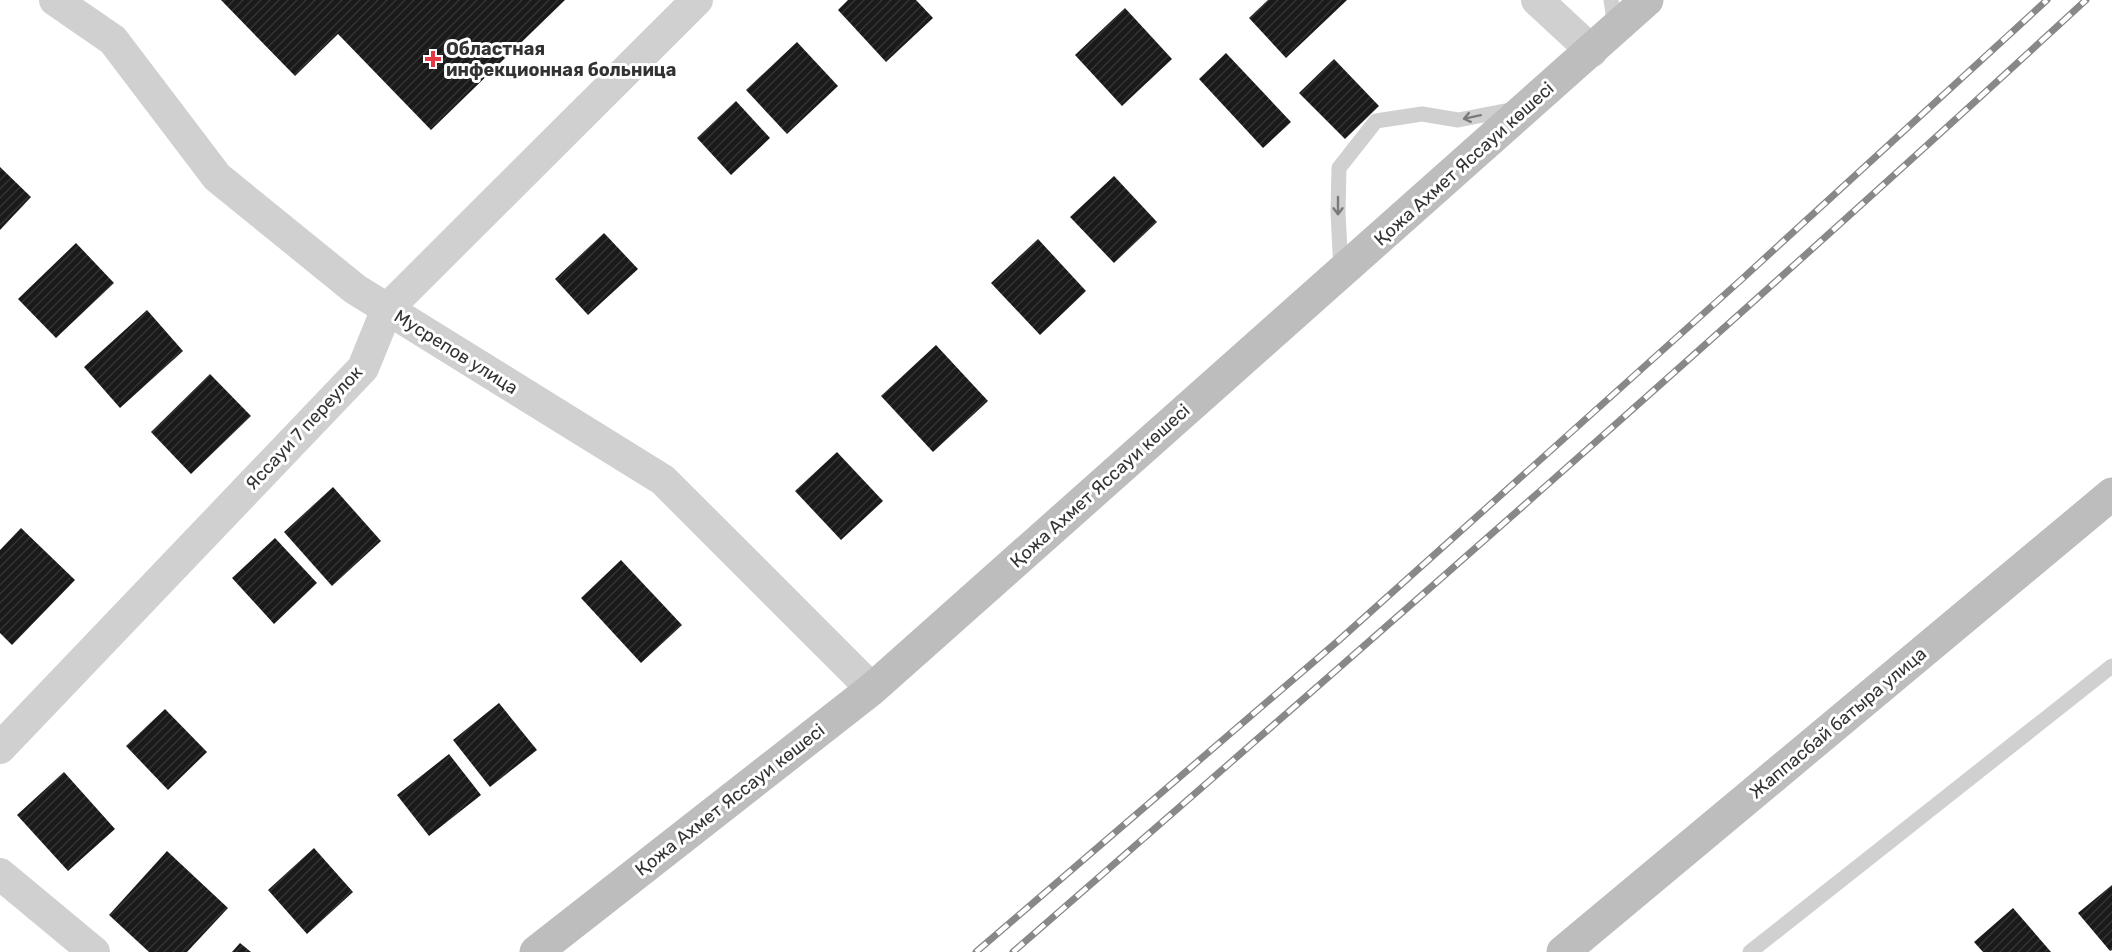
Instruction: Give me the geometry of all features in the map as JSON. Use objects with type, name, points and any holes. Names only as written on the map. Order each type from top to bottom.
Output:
[{"type":"street","name":"Мусрепов улица","points":[[55,0],[113,40],[217,177],[355,289],[663,480],[872,689]]},
{"type":"street","name":"Яссауи 7 переулок","points":[[0,748],[363,368],[387,309],[697,0]]},
{"type":"street","points":[[1537,0],[1606,27]]},
{"type":"street","name":"Қожа Ахмет Яссауи көшесі","points":[[536,952],[872,689],[1529,106],[1606,27],[1647,0]]},
{"type":"street","name":"Жаппасбай батыра улица","points":[[1563,952],[2112,495]]},
{"type":"street","points":[[0,874],[94,952]]},
{"type":"lane","points":[[1341,272],[1338,212],[1339,168],[1376,121],[1422,114],[1458,120],[1529,106]]},
{"type":"lane","points":[[1750,952],[2112,666]]},
{"type":"building","name":"Областная инфекционная больница","points":[[221,0],[565,0],[431,130],[338,34],[295,76]]},
{"type":"building","points":[[848,0],[916,0],[933,18],[886,62],[838,10]]},
{"type":"building","points":[[1268,0],[1347,0],[1286,58],[1249,18]]},
{"type":"building","points":[[1125,8],[1172,59],[1122,106],[1075,55]]},
{"type":"building","points":[[797,42],[838,86],[787,134],[746,90]]},
{"type":"building","points":[[1226,53],[1291,122],[1263,148],[1199,79]]},
{"type":"building","points":[[1334,59],[1379,106],[1345,139],[1299,93]]},
{"type":"building","points":[[736,101],[770,138],[731,175],[697,138]]},
{"type":"building","points":[[0,167],[31,197],[0,230]]},
{"type":"building","points":[[1114,176],[1157,222],[1114,263],[1070,217]]},
{"type":"building","points":[[604,233],[638,269],[588,315],[555,279]]},
{"type":"building","points":[[1038,239],[1086,291],[1040,335],[991,283]]},
{"type":"building","points":[[76,243],[114,283],[56,338],[18,299]]},
{"type":"building","points":[[147,310],[183,351],[120,408],[84,367]]},
{"type":"building","points":[[936,345],[988,401],[933,452],[881,396]]},
{"type":"building","points":[[210,374],[251,416],[191,474],[151,432]]},
{"type":"building","points":[[837,452],[883,501],[841,540],[795,491]]},
{"type":"building","points":[[333,487],[381,541],[332,586],[284,532]]},
{"type":"building","points":[[21,528],[75,580],[12,645],[0,633],[0,550]]},
{"type":"building","points":[[275,538],[317,583],[274,624],[232,578]]},
{"type":"building","points":[[621,560],[682,625],[641,663],[581,598]]},
{"type":"building","points":[[499,703],[537,750],[490,787],[453,740]]},
{"type":"building","points":[[165,709],[207,752],[168,790],[126,746]]},
{"type":"building","points":[[449,754],[481,795],[429,836],[397,795]]},
{"type":"building","points":[[64,772],[115,829],[68,871],[17,815]]},
{"type":"building","points":[[314,848],[353,892],[307,934],[268,890]]},
{"type":"building","points":[[167,851],[228,908],[187,952],[149,952],[109,915]]},
{"type":"building","points":[[2112,885],[2112,950],[2110,951],[2078,913]]},
{"type":"building","points":[[2013,908],[2051,952],[1983,952],[1974,942]]},
{"type":"building","points":[[240,943],[251,952],[232,952]]},
{"type":"railway","points":[[976,952],[1338,641],[1742,279],[2047,0]]},
{"type":"railway","points":[[1013,952],[1687,361],[2086,0]]},
{"type":"place","name":"Областная инфекционная больница","points":[[433,59]]}]
